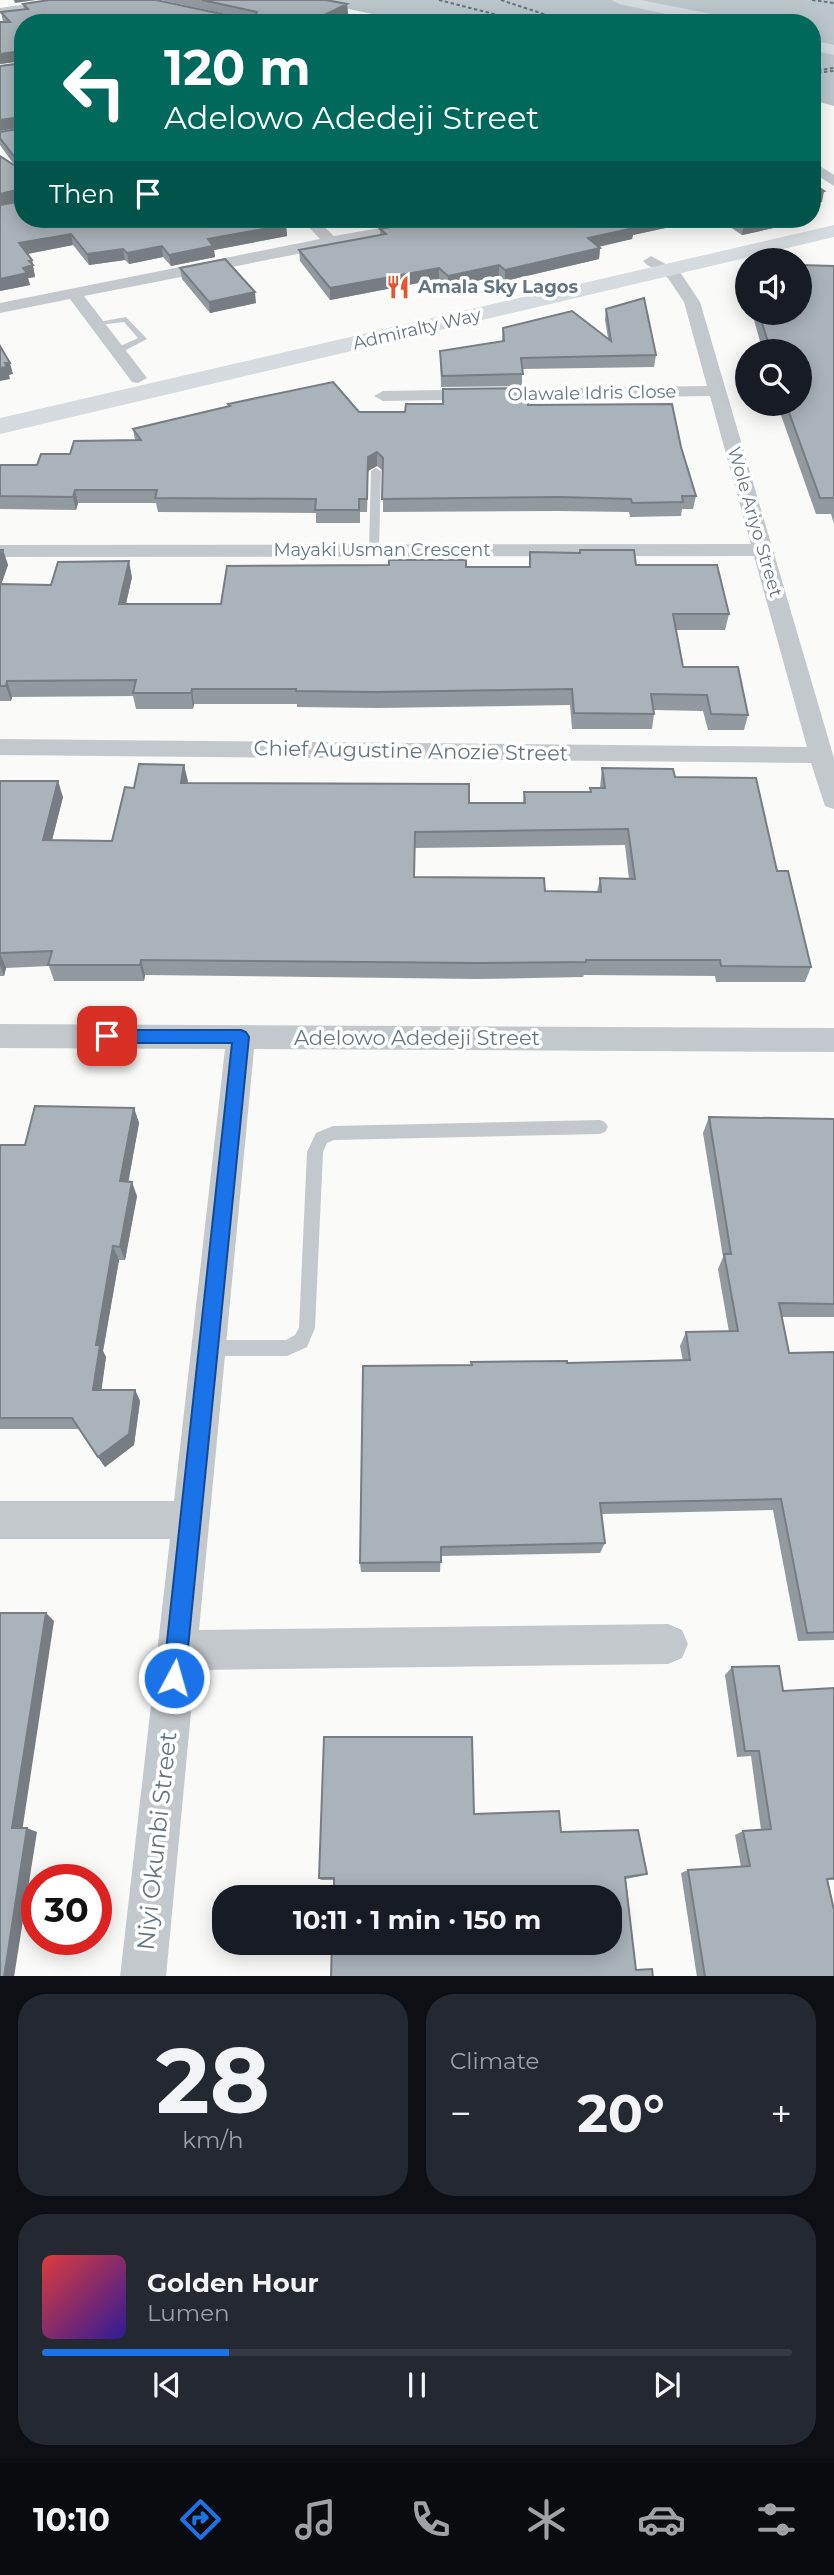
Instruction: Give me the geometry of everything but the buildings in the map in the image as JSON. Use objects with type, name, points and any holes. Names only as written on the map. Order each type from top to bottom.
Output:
[{"type":"main road","points":[[611,1],[665,14]]},
{"type":"main road","points":[[611,1],[682,14]]},
{"type":"main road","name":"Admiralty Way","points":[[0,426],[800,228]]},
{"type":"main road","name":"Admiralty Way","points":[[0,409],[659,265],[834,231]]},
{"type":"street","points":[[0,10],[76,0]]},
{"type":"street","points":[[317,228],[331,241]]},
{"type":"street","points":[[0,308],[404,228]]},
{"type":"street","name":"Wole Ariyo Street","points":[[659,265],[680,282],[692,302],[834,800]]},
{"type":"street","points":[[74,293],[138,378]]},
{"type":"street","name":"Olawale Idris Close","points":[[383,396],[718,391]]},
{"type":"street","name":"Mayaki Usman Crescent","points":[[0,551],[763,550]]},
{"type":"street","name":"Chief Augustine Anozie Street","points":[[0,747],[821,755]]},
{"type":"street","name":"Adelowo Adedeji Street","points":[[0,1036],[834,1040]]},
{"type":"street","name":"Niyi Okunbi Street","points":[[143,1976],[241,1037]]},
{"type":"street","points":[[0,1520],[191,1520]]},
{"type":"street","points":[[177,1650],[667,1644]]},
{"type":"lane","points":[[96,323],[126,319],[143,339],[117,351]]},
{"type":"lane","points":[[374,550],[376,471]]},
{"type":"lane","points":[[209,1348],[287,1348],[301,1341],[307,1328],[315,1152],[321,1138],[333,1133],[600,1127]]},
{"type":"shaded area","points":[[307,0],[834,0],[834,106],[821,102],[821,14],[372,14]]},
{"type":"ferry route","points":[[439,0],[494,14]]},
{"type":"ferry route","points":[[501,0],[544,14]]},
{"type":"ferry route","points":[[812,0],[834,3]]},
{"type":"ferry route","points":[[821,70],[834,68]]},
{"type":"ferry route","points":[[821,72],[834,71]]},
{"type":"place","name":"Amala Sky Lagos","points":[[398,287]]},
{"type":"route","points":[[107,1036],[241,1037],[174,1678]]}]
